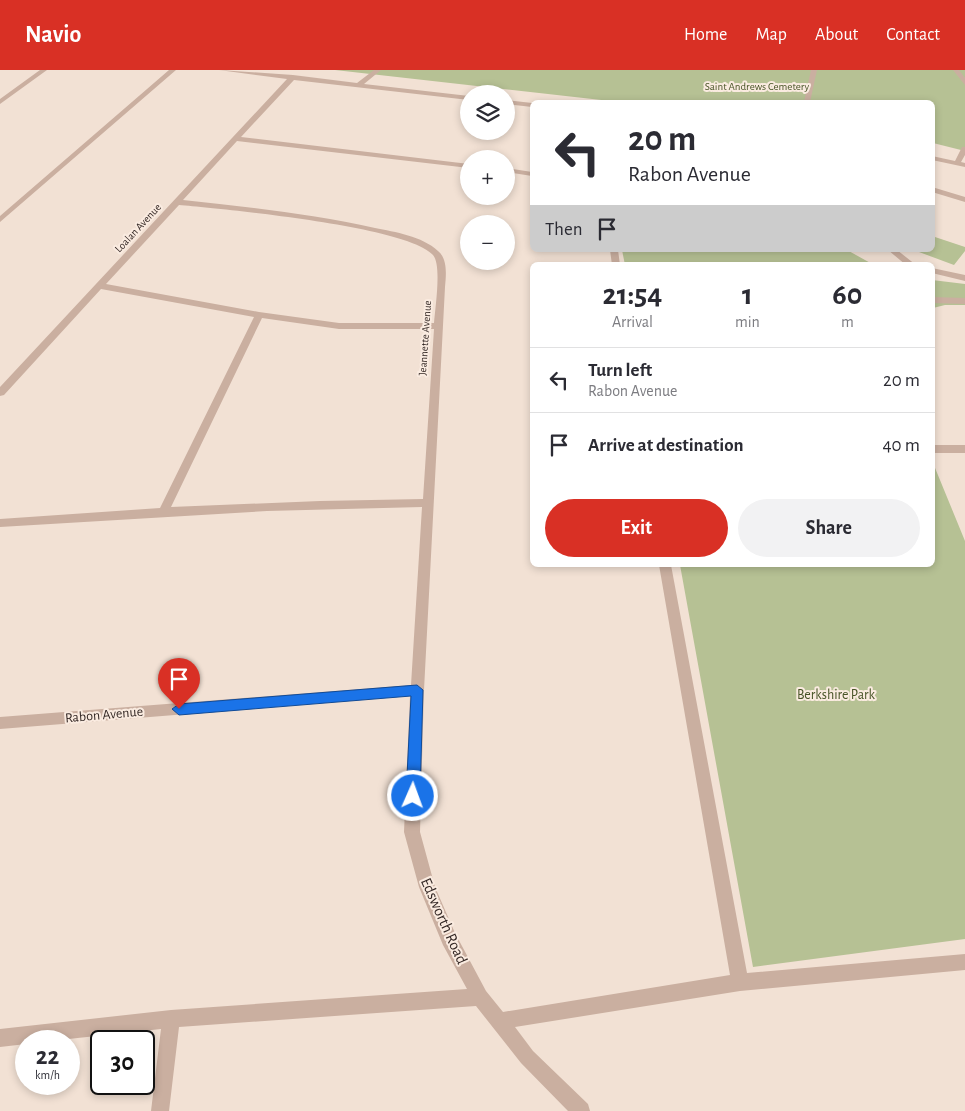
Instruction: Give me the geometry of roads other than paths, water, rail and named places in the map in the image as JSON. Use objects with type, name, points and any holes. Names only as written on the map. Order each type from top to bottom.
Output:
[{"type":"street","points":[[0,102],[44,70]]},
{"type":"street","points":[[0,220],[173,70]]},
{"type":"street","points":[[222,70],[460,97]]},
{"type":"street","points":[[359,85],[378,70]]},
{"type":"street","points":[[807,100],[814,70]]},
{"type":"street","points":[[956,70],[965,83]]},
{"type":"street","name":"Loalan Avenue","points":[[0,393],[293,77]]},
{"type":"street","points":[[515,103],[530,105]]},
{"type":"street","points":[[236,139],[460,165]]},
{"type":"street","points":[[957,163],[965,149]]},
{"type":"street","points":[[935,159],[965,165]]},
{"type":"street","points":[[515,171],[530,174]]},
{"type":"street","points":[[935,190],[965,200]]},
{"type":"street","name":"Jeannette Avenue","points":[[177,202],[291,216],[395,234],[422,242],[436,254],[441,265],[417,690]]},
{"type":"street","points":[[895,252],[908,262]]},
{"type":"street","points":[[935,271],[965,278]]},
{"type":"street","points":[[100,286],[339,326],[437,326]]},
{"type":"street","points":[[935,300],[965,301]]},
{"type":"street","points":[[164,511],[259,314]]},
{"type":"street","points":[[935,449],[965,449]]},
{"type":"street","points":[[0,523],[164,511],[322,503],[427,503]]},
{"type":"street","points":[[665,567],[740,982]]},
{"type":"street","name":"Rabon Avenue","points":[[0,723],[417,690]]},
{"type":"street","name":"Edsworth Road","points":[[417,690],[412,832],[427,887],[449,938],[480,996],[527,1058],[581,1111]]},
{"type":"street","points":[[499,1021],[740,982],[965,962]]},
{"type":"street","points":[[0,1038],[171,1019],[480,996]]},
{"type":"street","points":[[160,1111],[171,1019]]},
{"type":"park label","name":"Saint Andrews Cemetery","points":[[757,86]]},
{"type":"park label","name":"Berkshire Park","points":[[836,695]]}]
